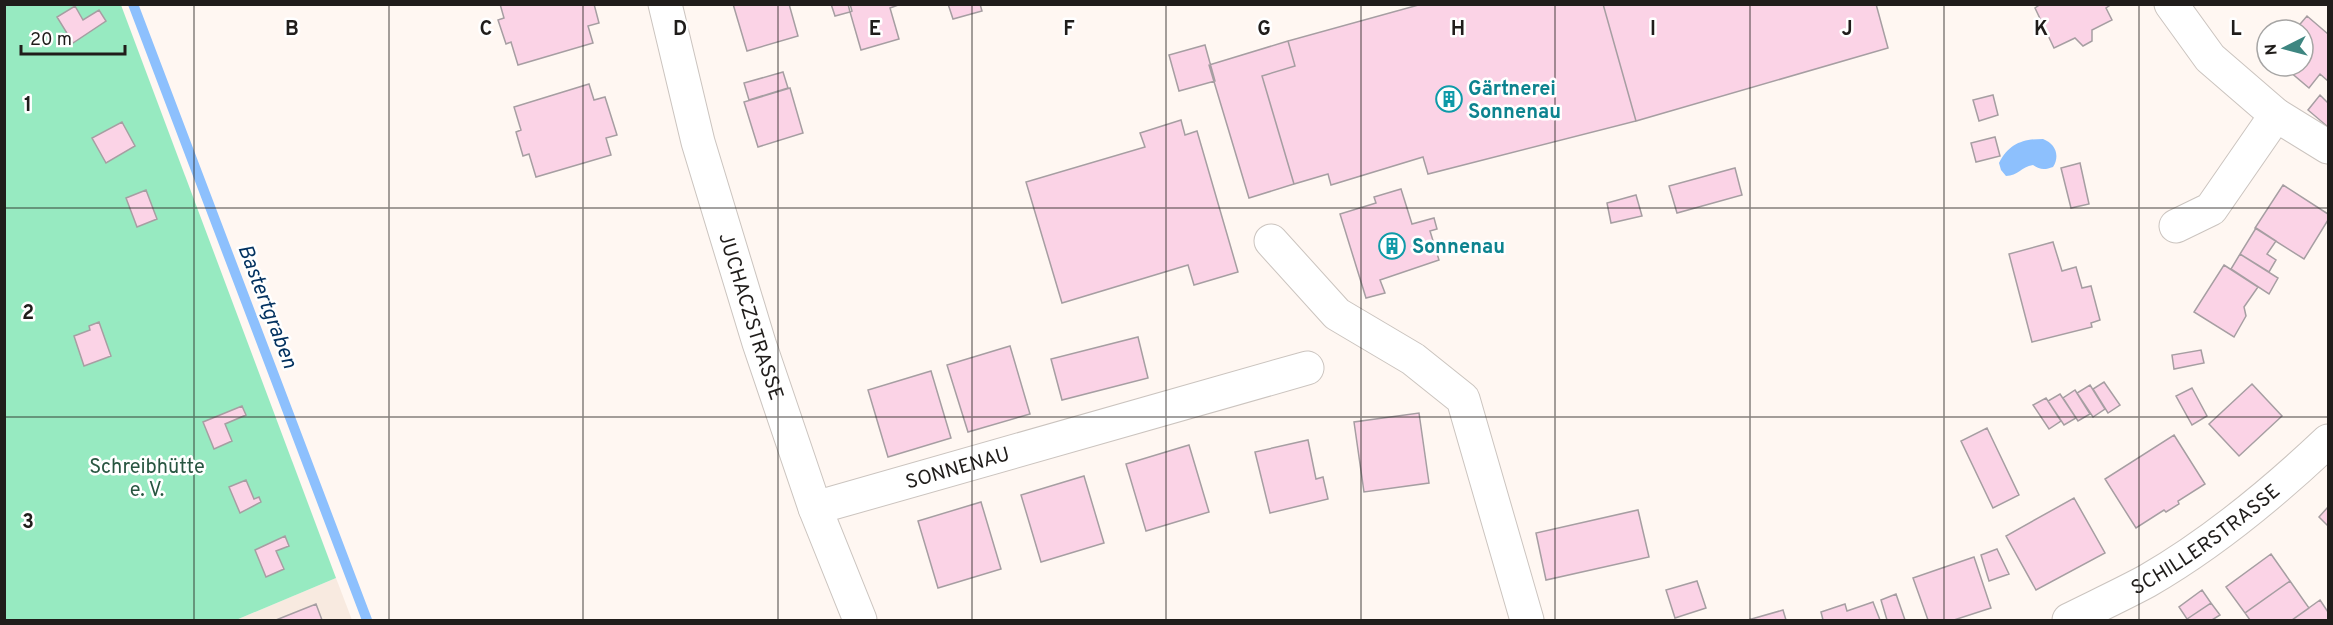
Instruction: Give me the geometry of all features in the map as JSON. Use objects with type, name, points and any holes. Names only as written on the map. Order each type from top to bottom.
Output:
[{"type":"street","name":"JUCHACZSTRASSE","points":[[665,4],[701,153],[759,343],[815,508],[860,621]]},
{"type":"street","points":[[2171,4],[2210,58],[2276,115],[2328,147]]},
{"type":"street","points":[[2176,226],[2211,209],[2276,115]]},
{"type":"street","points":[[1270,241],[1337,314],[1413,359],[1463,399],[1527,621]]},
{"type":"street","name":"SONNENAU","points":[[815,508],[1307,368]]},
{"type":"street","name":"SCHILLERSTRASSE","points":[[2069,621],[2147,581],[2216,537],[2288,478],[2328,441]]},
{"type":"shaded area","points":[[336,578],[352,620],[236,620]]},
{"type":"green space","name":"Schreibhütte e. V.","points":[[4,5],[121,5],[336,578],[236,620],[5,620]]},
{"type":"water","points":[[2043,139],[2056,151],[2053,167],[2043,169],[2033,165],[2014,175],[2006,176],[1999,163],[2007,151],[2022,142]]},
{"type":"building","points":[[500,4],[594,4],[599,23],[588,26],[593,43],[518,65],[511,42],[506,44],[498,20],[504,18]]},
{"type":"building","points":[[733,4],[789,4],[798,36],[747,51]]},
{"type":"building","points":[[831,4],[848,4],[850,12],[835,16]]},
{"type":"building","points":[[850,4],[901,4],[890,8],[899,39],[861,50],[850,12],[852,11]]},
{"type":"building","points":[[948,4],[980,4],[982,11],[953,19]]},
{"type":"building","name":"Gärtnerei Sonnenau","points":[[1422,4],[1603,4],[1636,121],[1428,174],[1423,157],[1331,185],[1328,174],[1294,184],[1262,76],[1295,66],[1288,41]]},
{"type":"building","points":[[1603,4],[1876,4],[1888,48],[1636,121]]},
{"type":"building","points":[[2041,4],[2112,4],[2106,8],[2112,20],[2092,30],[2092,41],[2083,46],[2075,38],[2054,48],[2035,8]]},
{"type":"building","points":[[75,6],[83,20],[99,10],[106,21],[73,43],[57,17]]},
{"type":"building","points":[[2315,23],[2328,34],[2328,81],[2320,74],[2309,88],[2297,78],[2315,78]]},
{"type":"building","points":[[1288,41],[1295,66],[1262,76],[1294,184],[1249,198],[1209,65]]},
{"type":"building","points":[[1205,45],[1215,81],[1179,91],[1169,55]]},
{"type":"building","points":[[783,72],[788,88],[749,100],[744,83]]},
{"type":"building","points":[[589,84],[594,100],[605,97],[617,135],[606,138],[611,155],[536,177],[529,154],[523,156],[516,132],[521,130],[514,107]]},
{"type":"building","points":[[790,88],[803,133],[758,147],[744,102]]},
{"type":"building","points":[[1993,95],[1998,115],[1979,121],[1973,100]]},
{"type":"building","points":[[2320,95],[2328,103],[2328,127],[2308,110]]},
{"type":"building","points":[[1181,120],[1185,135],[1197,131],[1238,272],[1194,285],[1188,265],[1062,303],[1026,182],[1145,147],[1140,133]]},
{"type":"building","points":[[122,122],[135,146],[106,163],[92,138]]},
{"type":"building","points":[[1995,137],[2000,156],[1976,162],[1971,143]]},
{"type":"building","points":[[2080,163],[2089,204],[2071,208],[2061,168]]},
{"type":"building","points":[[1735,168],[1742,195],[1677,213],[1669,186]]},
{"type":"building","points":[[2283,185],[2328,214],[2328,220],[2304,259],[2255,228]]},
{"type":"building","name":"Sonnenau","points":[[1401,189],[1412,224],[1434,218],[1437,229],[1430,231],[1439,260],[1380,280],[1385,293],[1366,298],[1340,214],[1376,203],[1374,197]]},
{"type":"building","points":[[146,190],[157,219],[137,227],[126,198]]},
{"type":"building","points":[[1636,195],[1642,216],[1611,223],[1607,203]]},
{"type":"building","points":[[2256,228],[2276,241],[2267,254],[2276,260],[2269,272],[2240,254]]},
{"type":"building","points":[[2053,242],[2062,271],[2076,267],[2082,288],[2091,286],[2100,320],[2091,323],[2092,327],[2032,342],[2009,254]]},
{"type":"building","points":[[2240,254],[2278,278],[2269,294],[2231,269]]},
{"type":"building","points":[[2224,265],[2258,287],[2244,307],[2246,316],[2234,337],[2194,312]]},
{"type":"building","points":[[99,322],[111,356],[84,366],[74,336],[90,330],[89,326]]},
{"type":"building","points":[[1138,337],[1148,378],[1062,400],[1051,359]]},
{"type":"building","points":[[1010,346],[1030,414],[968,432],[947,365]]},
{"type":"building","points":[[2201,350],[2204,363],[2174,369],[2172,355]]},
{"type":"building","points":[[931,371],[951,438],[888,457],[868,390]]},
{"type":"building","points":[[2104,382],[2120,405],[2108,413],[2093,389]]},
{"type":"building","points":[[2252,384],[2282,416],[2239,456],[2209,424]]},
{"type":"building","points":[[2090,385],[2105,409],[2093,417],[2077,393]]},
{"type":"building","points":[[2192,388],[2207,416],[2192,425],[2176,396]]},
{"type":"building","points":[[2075,390],[2090,414],[2078,421],[2063,398]]},
{"type":"building","points":[[2060,394],[2076,418],[2064,425],[2048,401]]},
{"type":"building","points":[[2046,398],[2061,421],[2049,429],[2033,405]]},
{"type":"building","points":[[242,406],[246,415],[225,424],[232,441],[214,449],[203,422]]},
{"type":"building","points":[[1419,413],[1429,483],[1364,492],[1354,422]]},
{"type":"building","points":[[1987,428],[2019,495],[1993,508],[1961,441]]},
{"type":"building","points":[[2174,435],[2205,484],[2178,501],[2179,504],[2166,512],[2164,510],[2136,528],[2105,479]]},
{"type":"building","points":[[1308,440],[1316,479],[1323,477],[1328,499],[1270,513],[1255,452]]},
{"type":"building","points":[[1189,445],[1209,512],[1146,531],[1126,464]]},
{"type":"building","points":[[1084,476],[1104,543],[1041,562],[1021,495]]},
{"type":"building","points":[[246,480],[254,499],[259,497],[261,502],[240,513],[229,487]]},
{"type":"building","points":[[2074,498],[2105,553],[2036,590],[2006,536]]},
{"type":"building","points":[[981,502],[1001,569],[938,588],[918,521]]},
{"type":"building","points":[[2328,507],[2328,526],[2319,517]]},
{"type":"building","points":[[1638,510],[1649,557],[1546,580],[1536,533]]},
{"type":"building","points":[[285,536],[289,546],[276,551],[284,569],[266,577],[255,550]]},
{"type":"building","points":[[1997,549],[2009,574],[1989,581],[1981,555]]},
{"type":"building","points":[[2271,554],[2290,581],[2245,613],[2226,587]]},
{"type":"building","points":[[1974,557],[1991,608],[1954,620],[1928,620],[1913,578]]},
{"type":"building","points":[[1697,581],[1706,608],[1675,618],[1666,590]]},
{"type":"building","points":[[2290,581],[2309,608],[2292,620],[2250,620],[2245,613]]},
{"type":"building","points":[[2202,590],[2211,603],[2187,619],[2179,607]]},
{"type":"building","points":[[1896,594],[1905,620],[1887,620],[1881,600]]},
{"type":"building","points":[[2320,600],[2328,612],[2328,620],[2292,620]]},
{"type":"building","points":[[1873,602],[1880,620],[1823,620],[1821,612],[1845,604],[1847,611]]},
{"type":"building","points":[[2211,603],[2220,615],[2212,620],[2187,619]]},
{"type":"building","points":[[316,604],[322,620],[276,620]]},
{"type":"building","points":[[1783,610],[1786,620],[1748,620]]},
{"type":"waterway","name":"Bastertgraben","points":[[133,4],[367,620]]},
{"type":"place","name":"Gärtnerei Sonnenau","points":[[1449,99]]},
{"type":"place","name":"Sonnenau","points":[[1392,246]]}]
